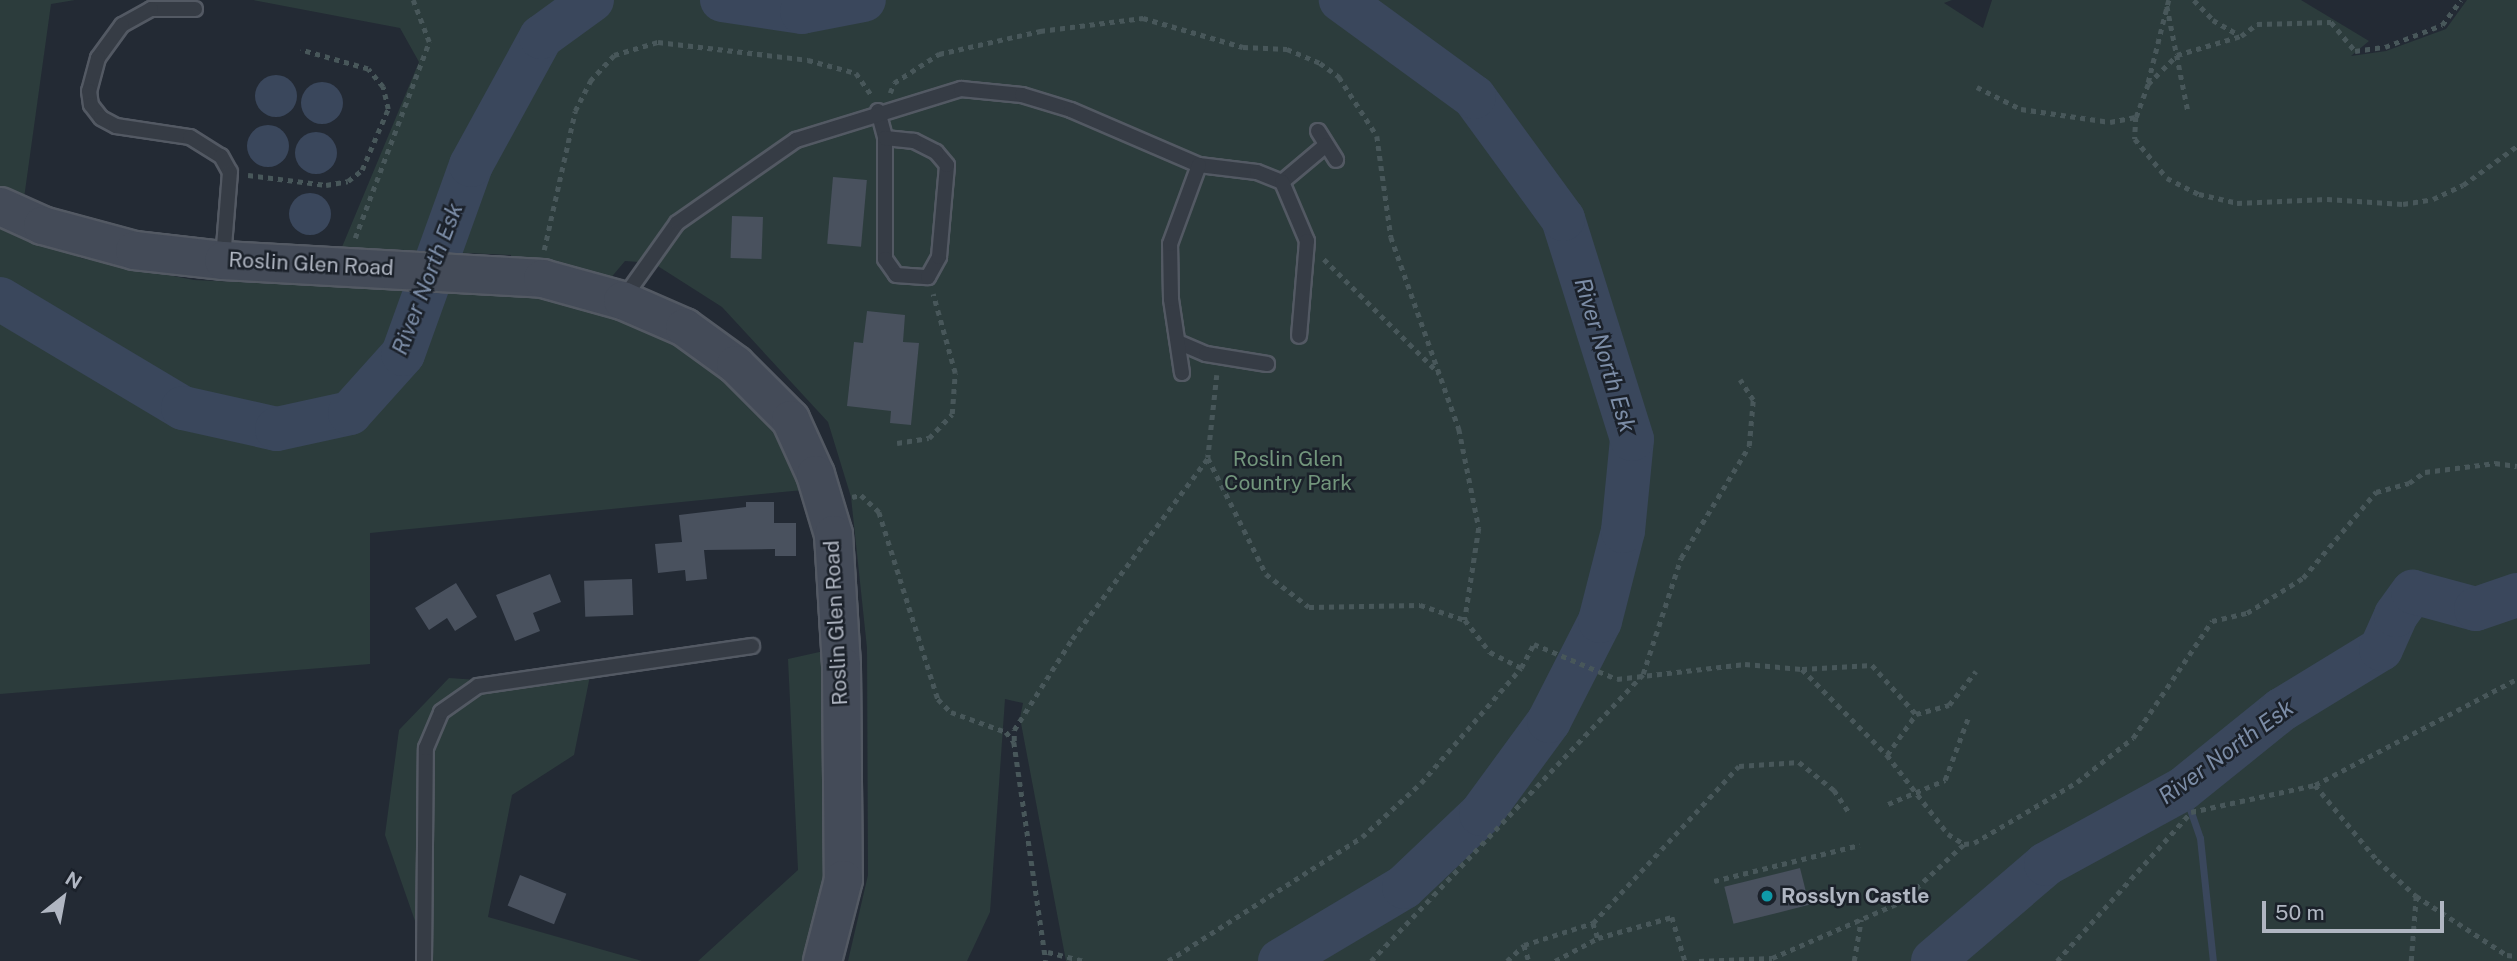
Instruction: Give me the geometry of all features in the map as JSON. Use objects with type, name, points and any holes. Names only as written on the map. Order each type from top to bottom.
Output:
[{"type":"main road","name":"Roslin Glen Road","points":[[0,206],[42,225],[134,250],[223,260],[347,267],[527,266],[622,300],[684,327],[735,364],[790,419],[824,503],[833,534],[841,665],[843,879],[822,961]]},
{"type":"lane","points":[[195,9],[151,9],[122,25],[91,74],[91,106],[116,126],[190,138],[207,145],[230,172],[223,260]]},
{"type":"lane","points":[[622,300],[677,223],[796,140],[881,111],[961,89],[1022,95],[1071,110],[1199,165],[1257,172],[1282,182],[1307,241],[1299,336]]},
{"type":"lane","points":[[881,111],[885,138],[885,259],[897,275],[928,277],[939,257],[947,165],[936,152],[915,141],[885,138]]},
{"type":"lane","points":[[1318,131],[1336,160]]},
{"type":"lane","points":[[1282,182],[1326,145]]},
{"type":"lane","points":[[1182,373],[1180,343],[1171,299],[1170,244],[1199,165]]},
{"type":"lane","points":[[1180,343],[1218,356],[1267,364]]},
{"type":"lane","points":[[424,961],[426,748],[442,712],[478,686],[752,646]]},
{"type":"path","points":[[347,267],[429,41],[413,0]]},
{"type":"path","points":[[2194,0],[2213,20],[2241,36]]},
{"type":"path","points":[[2148,84],[2177,55],[2241,36],[2257,24],[2312,19],[2331,22],[2355,51],[2385,47],[2442,25],[2461,0]]},
{"type":"path","points":[[2168,3],[2188,111]]},
{"type":"path","points":[[2168,3],[2148,84],[2136,117],[2135,139],[2167,178],[2199,194],[2237,203],[2327,199],[2403,204],[2433,200],[2463,185],[2517,146]]},
{"type":"path","points":[[881,111],[894,83],[939,54],[1040,31],[1143,18],[1243,47],[1287,50],[1320,63],[1339,77],[1377,136],[1391,237],[1459,429],[1479,528],[1465,620]]},
{"type":"path","points":[[527,266],[575,111],[590,81],[614,55],[658,42],[808,61],[856,74],[881,111]]},
{"type":"path","points":[[230,172],[326,185],[348,181],[362,170],[388,109],[383,87],[368,69],[301,50]]},
{"type":"path","points":[[1977,87],[2021,109],[2110,122],[2136,117]]},
{"type":"path","points":[[1307,241],[1442,376]]},
{"type":"path","points":[[897,443],[929,438],[952,414],[955,373],[928,277]]},
{"type":"path","points":[[1046,961],[1048,952],[1014,730],[1072,639],[1208,458],[1218,356]]},
{"type":"path","points":[[1371,961],[1643,674],[1681,558],[1749,446],[1753,400],[1740,380]]},
{"type":"path","points":[[1208,458],[1266,574],[1309,607],[1420,605],[1465,620],[1490,652],[1521,668]]},
{"type":"path","points":[[1699,961],[1773,960],[1901,902],[1964,844],[1974,843],[2077,782],[2133,738],[2212,621],[2247,612],[2303,578],[2376,492],[2409,483],[2426,471],[2495,463],[2517,466]]},
{"type":"path","points":[[824,503],[861,495],[879,512],[938,699],[951,712],[1006,732],[1014,742]]},
{"type":"path","points":[[1168,961],[1363,836],[1421,783],[1521,668],[1534,644],[1617,678],[1663,670],[1745,664],[1802,669],[1872,665],[1916,715]]},
{"type":"path","points":[[1802,669],[1887,755],[1948,834],[1964,844]]},
{"type":"path","points":[[1887,755],[1916,715],[1949,705],[1976,671]]},
{"type":"path","points":[[2057,961],[2191,812],[2315,785],[2517,679]]},
{"type":"path","points":[[1888,804],[1945,780],[1968,718]]},
{"type":"path","points":[[1507,961],[1524,945],[1594,923],[1739,766],[1799,762],[1834,790],[1850,814]]},
{"type":"path","points":[[2315,785],[2377,860],[2416,896],[2507,955],[2517,956]]},
{"type":"path","points":[[1714,881],[1860,845]]},
{"type":"path","points":[[2411,961],[2416,896]]},
{"type":"path","points":[[1555,961],[1598,938],[1672,917],[1685,961]]},
{"type":"path","points":[[1854,961],[1861,919]]},
{"type":"path","points":[[1594,923],[1598,938]]},
{"type":"path","points":[[1524,945],[1529,961]]},
{"type":"path","points":[[1048,952],[1083,961]]},
{"type":"green space","name":"Roslin Glen Country Park","points":[[0,0],[75,0],[51,4],[20,227],[81,258],[194,280],[509,294],[511,255],[342,247],[419,62],[400,28],[253,0],[1952,0],[1944,3],[1983,28],[1992,0],[2301,0],[2369,41],[2351,56],[2386,51],[2446,29],[2467,0],[2517,0],[2517,961],[1066,961],[1020,718],[1023,703],[1005,699],[990,912],[967,961],[848,961],[868,875],[867,648],[851,497],[828,422],[722,307],[653,263],[625,261],[609,280],[755,399],[778,429],[803,490],[370,533],[370,664],[0,694]]},
{"type":"green space","points":[[824,651],[827,875],[809,961],[698,961],[798,870],[788,659]]},
{"type":"green space","points":[[590,676],[574,755],[512,795],[488,917],[642,961],[429,961],[385,835],[399,730],[449,678],[519,683]]},
{"type":"water","points":[[276,75],[291,81],[297,96],[291,111],[276,117],[261,111],[255,96],[261,81]]},
{"type":"water","points":[[322,82],[337,88],[343,103],[337,118],[322,124],[307,118],[301,103],[307,88]]},
{"type":"water","points":[[268,125],[283,131],[289,146],[283,161],[268,167],[253,161],[247,146],[253,131]]},
{"type":"water","points":[[316,132],[331,138],[337,153],[331,168],[316,174],[301,168],[295,153],[301,138]]},
{"type":"water","points":[[310,193],[325,199],[331,214],[325,229],[310,235],[295,229],[289,214],[295,199]]},
{"type":"building","points":[[833,177],[867,180],[861,247],[827,244]]},
{"type":"building","points":[[732,216],[763,217],[762,259],[731,258]]},
{"type":"building","points":[[867,311],[905,315],[903,342],[919,343],[911,425],[890,423],[891,411],[847,406],[854,342],[863,343]]},
{"type":"building","points":[[746,502],[774,502],[774,523],[796,523],[796,556],[775,556],[775,549],[704,550],[707,579],[686,581],[685,570],[658,573],[655,544],[682,542],[679,515],[746,507]]},
{"type":"building","points":[[550,574],[561,602],[533,613],[540,631],[515,641],[496,595]]},
{"type":"building","points":[[632,579],[633,615],[585,617],[584,581]]},
{"type":"building","points":[[456,583],[477,617],[455,631],[447,618],[429,630],[415,608]]},
{"type":"building","name":"Rosslyn Castle","points":[[1800,868],[1809,905],[1734,924],[1724,887]]},
{"type":"building","points":[[520,875],[566,894],[554,924],[508,906]]},
{"type":"waterway","name":"River North Esk","points":[[0,299],[183,408],[277,429],[350,413],[403,354],[471,165],[541,37],[592,0]]},
{"type":"waterway","name":"River North Esk","points":[[722,0],[802,12],[864,0]]},
{"type":"waterway","name":"River North Esk","points":[[1280,961],[1404,887],[1481,814],[1549,721],[1600,621],[1623,531],[1632,439],[1563,219],[1474,97],[1341,0]]},
{"type":"waterway","name":"River North Esk","points":[[1933,961],[2046,864],[2183,789],[2281,710],[2381,649],[2396,615],[2413,592],[2476,609],[2517,595]]},
{"type":"waterway","points":[[2183,789],[2200,838],[2213,961]]},
{"type":"place","name":"Rosslyn Castle","points":[[1767,896]]}]
